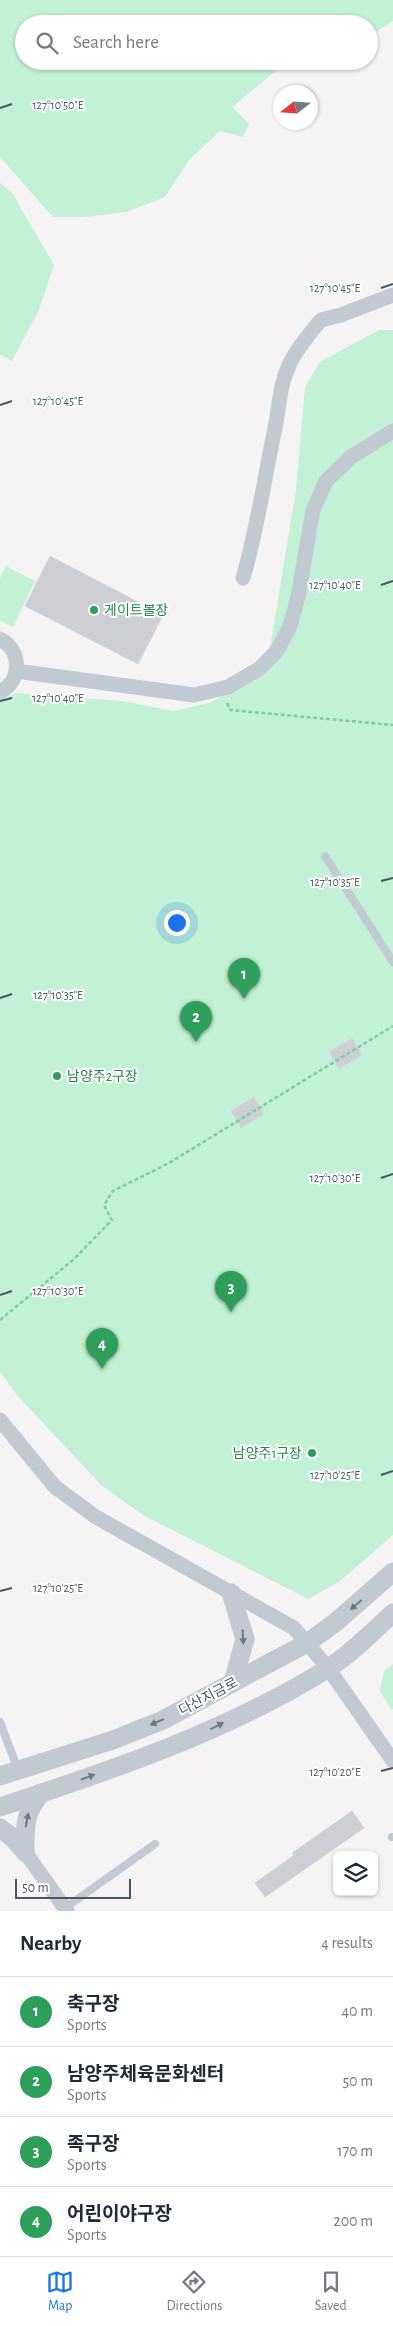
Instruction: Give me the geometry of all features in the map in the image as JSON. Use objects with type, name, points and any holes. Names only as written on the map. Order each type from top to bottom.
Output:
[{"type":"street","points":[[243,578],[256,532],[275,430],[279,390],[290,362],[321,320],[342,315],[393,295]]},
{"type":"street","points":[[16,671],[194,695],[228,687],[259,669],[277,651],[290,626],[298,596],[313,510],[326,481],[351,457],[393,431]]},
{"type":"street","points":[[0,639],[12,648],[16,656],[16,671],[11,683],[0,692]]},
{"type":"street","points":[[0,1420],[55,1487],[96,1517],[294,1628],[328,1668],[393,1761]]},
{"type":"street","name":"다산지금로","points":[[9,1773],[122,1737],[163,1720],[307,1643],[336,1622],[393,1572]]},
{"type":"street","points":[[231,1593],[245,1639],[233,1682]]},
{"type":"street","points":[[0,1807],[156,1753],[205,1732],[328,1668],[393,1612]]},
{"type":"street","points":[[25,1852],[25,1824],[27,1816],[30,1807],[42,1793]]},
{"type":"street","points":[[0,1828],[13,1838],[25,1852],[66,1909]]},
{"type":"lane","points":[[325,856],[393,962]]},
{"type":"lane","points":[[0,1722],[9,1773]]},
{"type":"lane","points":[[66,1909],[155,1844]]},
{"type":"path","points":[[219,689],[230,710],[393,724]]},
{"type":"path","points":[[0,1320],[73,1260],[112,1220],[104,1205],[113,1191],[169,1163],[393,1026]]},
{"type":"green space","points":[[0,0],[393,0],[393,21],[378,30],[378,15],[15,15],[15,70],[277,70],[232,107],[249,124],[243,137],[220,131],[189,160],[165,197],[127,212],[84,217],[53,217],[0,157]]},
{"type":"green space","points":[[0,183],[12,193],[54,265],[39,310],[12,361],[0,354]]},
{"type":"green space","points":[[379,330],[393,330],[393,1535],[340,1581],[308,1599],[143,1515],[101,1485],[17,1395],[0,1372],[0,701],[16,693],[122,701],[173,711],[209,703],[266,673],[296,490],[305,387],[320,362]]},
{"type":"green space","points":[[6,566],[35,581],[13,627],[0,621],[0,578]]},
{"type":"green space","points":[[393,1664],[393,1709],[391,1710],[380,1691],[384,1671]]},
{"type":"building","name":"게이트볼장","points":[[50,556],[163,615],[138,664],[25,606]]},
{"type":"building","points":[[352,1038],[362,1055],[339,1069],[329,1052]]},
{"type":"building","points":[[254,1097],[264,1114],[241,1128],[231,1111]]},
{"type":"building","points":[[352,1811],[364,1828],[265,1897],[255,1883],[294,1855],[292,1853]]},
{"type":"place","name":"게이트볼장","points":[[94,610]]},
{"type":"place","name":"축구장","points":[[244,999]]},
{"type":"place","name":"남양주체육문화센터","points":[[196,1042]]},
{"type":"place","name":"남양주2구장","points":[[57,1076]]},
{"type":"place","name":"족구장","points":[[231,1312]]},
{"type":"place","name":"어린이야구장","points":[[102,1369]]},
{"type":"place","name":"남양주1구장","points":[[312,1453]]}]
